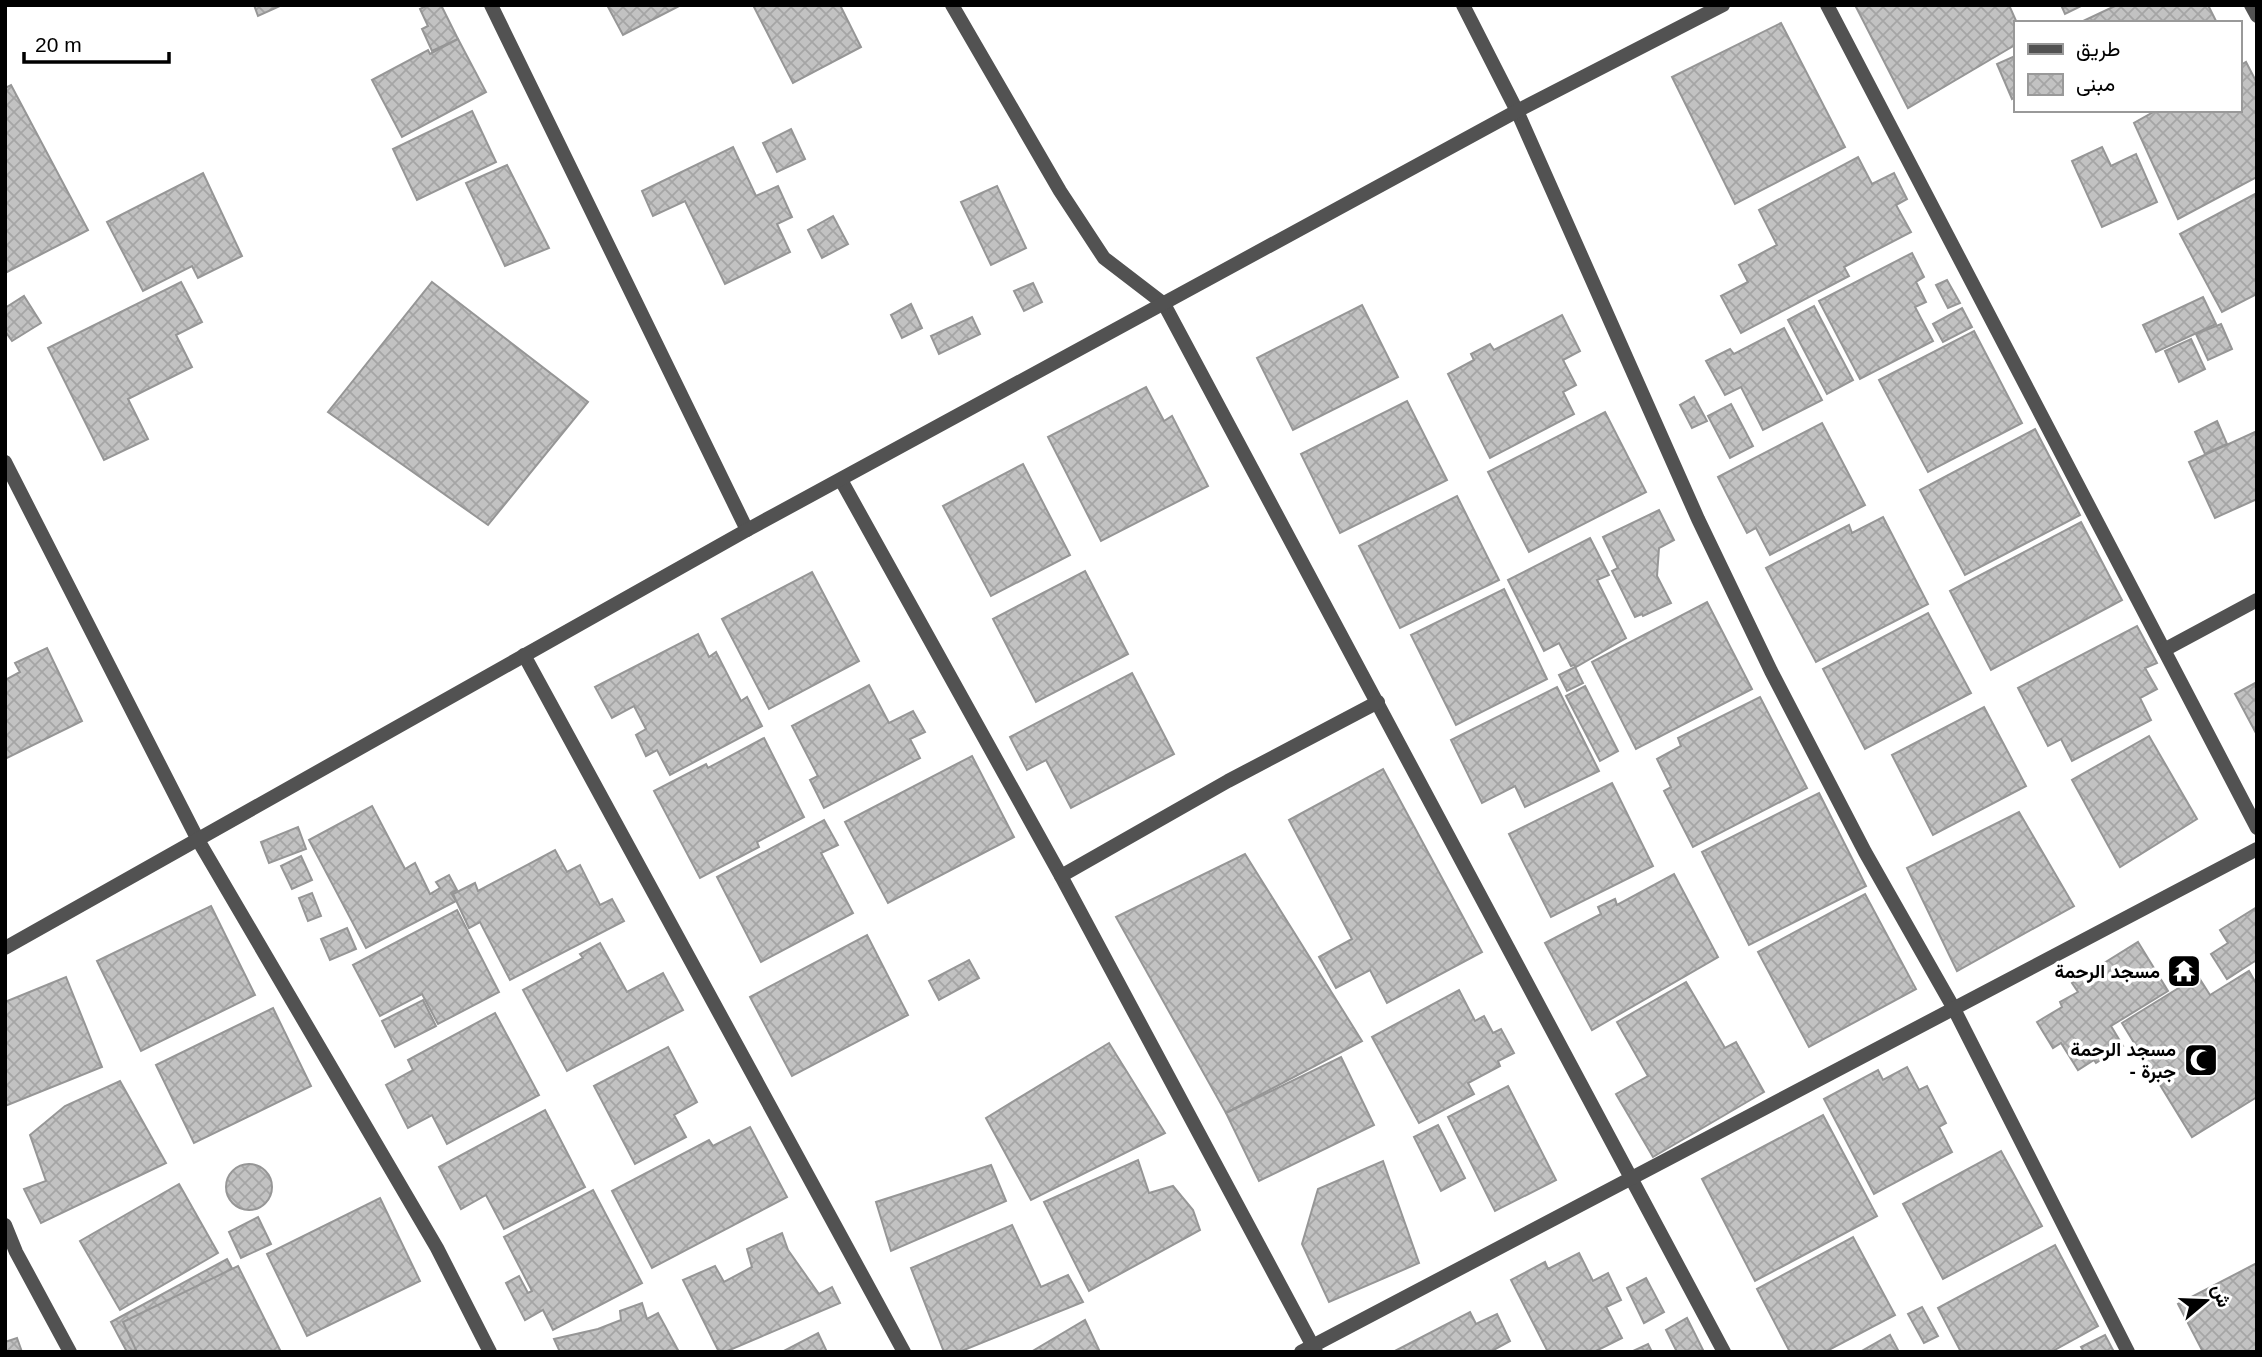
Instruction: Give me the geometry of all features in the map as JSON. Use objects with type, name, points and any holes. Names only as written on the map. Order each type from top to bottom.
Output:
[{"type":"street","points":[[491,5],[747,530]]},
{"type":"street","points":[[952,5],[1060,191],[1104,258],[1164,304],[1724,1352]]},
{"type":"street","points":[[1463,5],[1517,111],[1698,519],[1771,671],[1865,852],[1953,1007],[2128,1352]]},
{"type":"street","points":[[5,948],[747,530],[1517,111],[1723,5]]},
{"type":"street","points":[[1827,5],[2257,828]]},
{"type":"street","points":[[2251,5],[2257,16]]},
{"type":"street","points":[[5,462],[198,840],[437,1248],[490,1352]]},
{"type":"street","points":[[842,480],[1060,876],[1310,1350],[1953,1007],[2257,849]]},
{"type":"street","points":[[2164,650],[2257,600]]},
{"type":"street","points":[[524,655],[904,1352]]},
{"type":"street","points":[[1060,876],[1228,781],[1378,702]]},
{"type":"street","points":[[5,1225],[16,1252],[70,1352]]},
{"type":"building","points":[[254,5],[282,5],[258,16]]},
{"type":"building","points":[[428,5],[441,5],[458,39],[432,51],[422,29],[428,26],[420,9]]},
{"type":"building","points":[[607,5],[681,5],[623,35]]},
{"type":"building","points":[[753,5],[840,5],[861,47],[793,83]]},
{"type":"building","points":[[1855,5],[2009,5],[2016,21],[2014,21],[2014,46],[1908,108]]},
{"type":"building","points":[[2061,5],[2083,5],[2065,14]]},
{"type":"building","points":[[2117,5],[2208,5],[2216,21],[2083,21]]},
{"type":"building","points":[[1781,23],[1845,147],[1735,204],[1672,77]]},
{"type":"building","points":[[458,39],[486,92],[402,137],[372,80],[428,50],[430,54]]},
{"type":"building","points":[[2014,56],[2012,99],[1997,64]]},
{"type":"building","points":[[2246,62],[2257,83],[2257,177],[2178,219],[2134,123],[2153,112],[2241,112],[2241,65]]},
{"type":"building","points":[[11,85],[88,230],[5,273],[5,88]]},
{"type":"building","points":[[472,111],[496,162],[417,200],[393,149]]},
{"type":"building","points":[[791,129],[805,159],[777,172],[763,143]]},
{"type":"building","points":[[733,147],[756,196],[778,186],[792,217],[777,224],[790,252],[725,284],[685,201],[653,216],[642,191]]},
{"type":"building","points":[[2102,147],[2111,166],[2136,154],[2157,202],[2102,227],[2072,161]]},
{"type":"building","points":[[1858,157],[1872,184],[1894,173],[1907,199],[1896,205],[1911,232],[1844,267],[1849,276],[1741,333],[1721,296],[1748,282],[1739,265],[1777,245],[1759,210]]},
{"type":"building","points":[[507,165],[549,248],[505,266],[466,183]]},
{"type":"building","points":[[203,173],[242,256],[198,278],[192,266],[143,291],[107,222]]},
{"type":"building","points":[[997,186],[1026,248],[991,265],[961,202]]},
{"type":"building","points":[[2257,193],[2257,294],[2222,312],[2180,234]]},
{"type":"building","points":[[833,216],[848,244],[822,258],[808,230]]},
{"type":"building","points":[[1912,253],[1924,277],[1916,282],[1926,302],[1915,307],[1933,341],[1860,379],[1819,301]]},
{"type":"building","points":[[1947,280],[1960,303],[1948,308],[1936,285]]},
{"type":"building","points":[[181,282],[202,322],[176,335],[192,367],[128,399],[148,439],[104,460],[48,348]]},
{"type":"building","points":[[432,282],[588,402],[488,525],[328,412]]},
{"type":"building","points":[[1033,283],[1042,302],[1024,311],[1014,291]]},
{"type":"building","points":[[24,296],[41,323],[12,341],[5,331],[5,308]]},
{"type":"building","points":[[2203,297],[2216,324],[2156,352],[2143,325]]},
{"type":"building","points":[[911,304],[922,328],[902,338],[891,315]]},
{"type":"building","points":[[1362,305],[1398,377],[1293,430],[1257,358]]},
{"type":"building","points":[[1814,306],[1853,380],[1827,394],[1788,320]]},
{"type":"building","points":[[1962,308],[1972,327],[1943,342],[1933,324]]},
{"type":"building","points":[[1562,315],[1580,351],[1563,360],[1576,385],[1563,392],[1574,414],[1490,458],[1448,374],[1474,360],[1471,354],[1490,344],[1494,350]]},
{"type":"building","points":[[972,317],[980,334],[939,354],[931,336]]},
{"type":"building","points":[[2221,324],[2232,349],[2208,360],[2196,334]]},
{"type":"building","points":[[1784,328],[1822,400],[1763,430],[1741,387],[1725,395],[1706,361],[1730,349],[1734,354]]},
{"type":"building","points":[[1974,331],[2022,423],[1928,472],[1879,380]]},
{"type":"building","points":[[2191,339],[2205,369],[2179,382],[2165,351]]},
{"type":"building","points":[[1146,387],[1164,421],[1172,416],[1208,486],[1101,541],[1048,437]]},
{"type":"building","points":[[1694,397],[1707,421],[1692,428],[1680,405]]},
{"type":"building","points":[[1407,401],[1447,480],[1340,533],[1301,454]]},
{"type":"building","points":[[1731,404],[1753,446],[1730,458],[1708,416]]},
{"type":"building","points":[[1605,412],[1646,492],[1529,552],[1488,472]]},
{"type":"building","points":[[2217,421],[2227,444],[2205,454],[2195,432]]},
{"type":"building","points":[[1822,423],[1865,505],[1770,555],[1756,528],[1747,533],[1718,477]]},
{"type":"building","points":[[2035,429],[2080,515],[1965,575],[1920,490]]},
{"type":"building","points":[[2257,431],[2257,499],[2215,518],[2189,462]]},
{"type":"building","points":[[1023,464],[1070,555],[991,596],[943,506]]},
{"type":"building","points":[[1457,496],[1499,580],[1400,628],[1359,546]]},
{"type":"building","points":[[1659,510],[1674,540],[1659,548],[1657,576],[1671,603],[1635,617],[1612,571],[1618,568],[1603,537]]},
{"type":"building","points":[[1883,517],[1928,604],[1816,662],[1766,568],[1849,525],[1852,533]]},
{"type":"building","points":[[2081,522],[2122,600],[1991,670],[1950,591]]},
{"type":"building","points":[[1590,538],[1609,575],[1597,580],[1626,638],[1576,667],[1571,666],[1559,643],[1544,651],[1508,580]]},
{"type":"building","points":[[1085,571],[1128,654],[1036,702],[993,619]]},
{"type":"building","points":[[812,572],[859,661],[769,709],[722,619]]},
{"type":"building","points":[[1504,589],[1547,679],[1456,725],[1411,635]]},
{"type":"building","points":[[1707,602],[1752,689],[1636,749],[1592,662]]},
{"type":"building","points":[[1928,613],[1971,693],[1865,749],[1823,669]]},
{"type":"building","points":[[2137,626],[2157,663],[2145,668],[2157,689],[2140,698],[2151,720],[2072,761],[2061,739],[2048,746],[2018,688]]},
{"type":"building","points":[[698,634],[709,657],[716,652],[741,701],[747,697],[762,726],[670,775],[657,750],[646,756],[636,735],[646,729],[634,706],[612,718],[595,687]]},
{"type":"building","points":[[47,648],[82,721],[5,759],[5,680],[20,672],[15,663]]},
{"type":"building","points":[[1575,667],[1583,683],[1567,691],[1559,675]]},
{"type":"building","points":[[1132,673],[1174,754],[1071,808],[1046,760],[1027,770],[1010,737]]},
{"type":"building","points":[[2257,682],[2257,735],[2235,694]]},
{"type":"building","points":[[869,685],[889,723],[913,711],[925,732],[910,739],[920,758],[824,808],[810,780],[818,776],[792,726]]},
{"type":"building","points":[[1585,686],[1618,751],[1600,761],[1566,696]]},
{"type":"building","points":[[1557,687],[1599,771],[1525,807],[1515,786],[1482,803],[1451,740]]},
{"type":"building","points":[[1760,697],[1807,788],[1693,847],[1664,791],[1671,787],[1657,759],[1681,746],[1678,738]]},
{"type":"building","points":[[1984,707],[2026,786],[1933,835],[1892,755]]},
{"type":"building","points":[[2149,736],[2197,819],[2120,867],[2072,780]]},
{"type":"building","points":[[764,738],[804,817],[757,842],[759,847],[700,878],[654,791],[706,764],[708,768]]},
{"type":"building","points":[[972,756],[1014,837],[888,903],[845,822]]},
{"type":"building","points":[[1383,769],[1482,952],[1387,1003],[1370,970],[1336,988],[1319,957],[1352,939],[1289,820]]},
{"type":"building","points":[[1612,783],[1653,866],[1551,917],[1509,834]]},
{"type":"building","points":[[1819,793],[1866,886],[1749,945],[1702,852]]},
{"type":"building","points":[[372,806],[405,869],[415,863],[430,894],[440,888],[436,882],[449,875],[457,890],[451,893],[456,901],[366,948],[309,840]]},
{"type":"building","points":[[2019,812],[2074,906],[1957,971],[1907,868]]},
{"type":"building","points":[[824,820],[838,845],[821,853],[853,913],[761,962],[717,877]]},
{"type":"building","points":[[298,827],[306,849],[269,863],[261,842]]},
{"type":"building","points":[[555,850],[567,872],[580,865],[600,905],[612,899],[624,921],[510,980],[480,922],[469,928],[453,894],[475,883],[478,891]]},
{"type":"building","points":[[1245,854],[1362,1041],[1226,1113],[1116,917]]},
{"type":"building","points":[[301,856],[312,880],[292,889],[281,866]]},
{"type":"building","points":[[1674,874],[1718,957],[1592,1030],[1545,943],[1601,914],[1598,907],[1615,899],[1617,905]]},
{"type":"building","points":[[312,893],[321,916],[308,921],[299,898]]},
{"type":"building","points":[[1865,894],[1916,989],[1809,1047],[1758,952]]},
{"type":"building","points":[[211,906],[255,995],[141,1051],[97,961]]},
{"type":"building","points":[[2257,907],[2257,964],[2255,961],[2227,979],[2211,954],[2228,943],[2220,930]]},
{"type":"building","points":[[457,910],[499,992],[438,1024],[422,994],[380,1016],[353,965]]},
{"type":"building","points":[[347,928],[356,949],[330,960],[321,939]]},
{"type":"building","points":[[867,935],[908,1015],[792,1076],[750,997]]},
{"type":"building","name":"مسجد الرحمة - جبرة","points":[[2138,942],[2168,991],[2111,1026],[2123,1046],[2096,1063],[2094,1060],[2078,1070],[2061,1043],[2053,1048],[2037,1022],[2062,1007],[2060,1002],[2078,992],[2072,983]]},
{"type":"building","points":[[600,943],[627,992],[663,973],[683,1010],[567,1071],[523,990],[583,958],[580,954]]},
{"type":"building","points":[[969,960],[979,978],[939,1000],[929,981]]},
{"type":"building","name":"مسجد الرحمة - جبرة","points":[[2249,971],[2257,985],[2257,1097],[2192,1137],[2122,1023],[2198,976],[2210,995]]},
{"type":"building","points":[[66,977],[102,1067],[5,1106],[5,1002]]},
{"type":"building","points":[[1686,982],[1725,1048],[1736,1042],[1764,1092],[1653,1157],[1616,1094],[1648,1076],[1617,1022]]},
{"type":"building","points":[[1459,990],[1475,1021],[1484,1016],[1493,1033],[1501,1029],[1514,1053],[1498,1061],[1500,1066],[1468,1083],[1474,1094],[1419,1123],[1372,1037]]},
{"type":"building","points":[[423,1000],[436,1026],[395,1047],[382,1021]]},
{"type":"building","points":[[273,1008],[311,1086],[194,1143],[156,1065]]},
{"type":"building","points":[[495,1013],[539,1095],[447,1144],[432,1115],[408,1128],[386,1085],[413,1070],[408,1060]]},
{"type":"building","points":[[1109,1043],[1165,1133],[1031,1200],[986,1118]]},
{"type":"building","points":[[668,1047],[697,1102],[674,1115],[686,1137],[635,1164],[594,1086]]},
{"type":"building","points":[[1341,1057],[1374,1125],[1259,1181],[1226,1113]]},
{"type":"building","points":[[1907,1067],[1919,1090],[1927,1086],[1946,1123],[1939,1127],[1952,1152],[1874,1194],[1824,1099],[1878,1070],[1883,1080]]},
{"type":"building","points":[[120,1081],[166,1163],[41,1223],[24,1189],[46,1181],[30,1135],[65,1106]]},
{"type":"building","points":[[1508,1086],[1556,1180],[1495,1211],[1448,1117]]},
{"type":"building","points":[[545,1110],[585,1187],[504,1229],[486,1195],[461,1209],[439,1167]]},
{"type":"building","points":[[1823,1115],[1877,1216],[1755,1281],[1702,1179]]},
{"type":"building","points":[[1438,1125],[1465,1178],[1441,1191],[1414,1137]]},
{"type":"building","points":[[750,1127],[787,1197],[652,1268],[612,1191],[709,1140],[713,1146]]},
{"type":"building","points":[[2001,1151],[2042,1226],[1943,1279],[1903,1204]]},
{"type":"building","points":[[1138,1160],[1149,1193],[1173,1186],[1193,1210],[1200,1230],[1089,1291],[1044,1202]]},
{"type":"building","points":[[1383,1161],[1419,1263],[1329,1302],[1302,1244],[1318,1189]]},
{"type":"building","points":[[249,1164],[265,1171],[272,1187],[265,1203],[249,1210],[233,1203],[226,1187],[233,1171]]},
{"type":"building","points":[[991,1165],[1006,1201],[891,1251],[876,1202]]},
{"type":"building","points":[[179,1184],[218,1253],[120,1310],[80,1241]]},
{"type":"building","points":[[593,1190],[642,1283],[553,1330],[543,1310],[525,1320],[506,1283],[519,1276],[528,1293],[532,1291],[504,1237]]},
{"type":"building","points":[[380,1198],[420,1281],[307,1336],[267,1254]]},
{"type":"building","points":[[258,1217],[271,1244],[241,1258],[229,1232]]},
{"type":"building","points":[[1012,1225],[1041,1287],[1068,1275],[1083,1302],[959,1352],[944,1352],[911,1268]]},
{"type":"building","points":[[782,1233],[788,1250],[819,1294],[832,1287],[840,1303],[725,1352],[719,1352],[683,1280],[715,1266],[724,1282],[752,1267],[747,1249]]},
{"type":"building","points":[[1853,1237],[1895,1315],[1825,1352],[1790,1352],[1757,1289]]},
{"type":"building","points":[[2055,1245],[2098,1326],[2051,1352],[1961,1352],[1938,1308]]},
{"type":"building","points":[[1579,1253],[1593,1281],[1608,1273],[1621,1300],[1606,1307],[1622,1338],[1594,1352],[1548,1352],[1511,1280],[1545,1262],[1548,1269]]},
{"type":"building","points":[[227,1259],[277,1352],[127,1352],[111,1322]]},
{"type":"building","points":[[2257,1263],[2257,1352],[2203,1352],[2178,1304]]},
{"type":"building","points":[[238,1266],[281,1352],[137,1352],[123,1322]]},
{"type":"building","points":[[1646,1278],[1664,1312],[1644,1323],[1627,1288]]},
{"type":"building","points":[[642,1303],[647,1319],[658,1313],[679,1352],[560,1352],[554,1339],[598,1329],[621,1320],[620,1311]]},
{"type":"building","points":[[1922,1307],[1938,1336],[1924,1343],[1908,1314]]},
{"type":"building","points":[[1470,1312],[1476,1324],[1497,1314],[1510,1341],[1490,1352],[1393,1352]]},
{"type":"building","points":[[1687,1318],[1704,1352],[1677,1352],[1666,1330]]},
{"type":"building","points":[[1085,1320],[1100,1352],[1031,1352]]},
{"type":"building","points":[[818,1333],[827,1352],[782,1352]]},
{"type":"building","points":[[1890,1335],[1899,1352],[1860,1352]]},
{"type":"building","points":[[2105,1335],[2114,1352],[2084,1352],[2081,1347]]},
{"type":"building","points":[[17,1338],[22,1352],[5,1352],[5,1342]]},
{"type":"building","points":[[1648,1344],[1652,1352],[1631,1352]]},
{"type":"place","name":"مسجد الرحمة","points":[[2184,971]]},
{"type":"place","name":"مسجد الرحمة - جبرة","points":[[2201,1060]]}]
